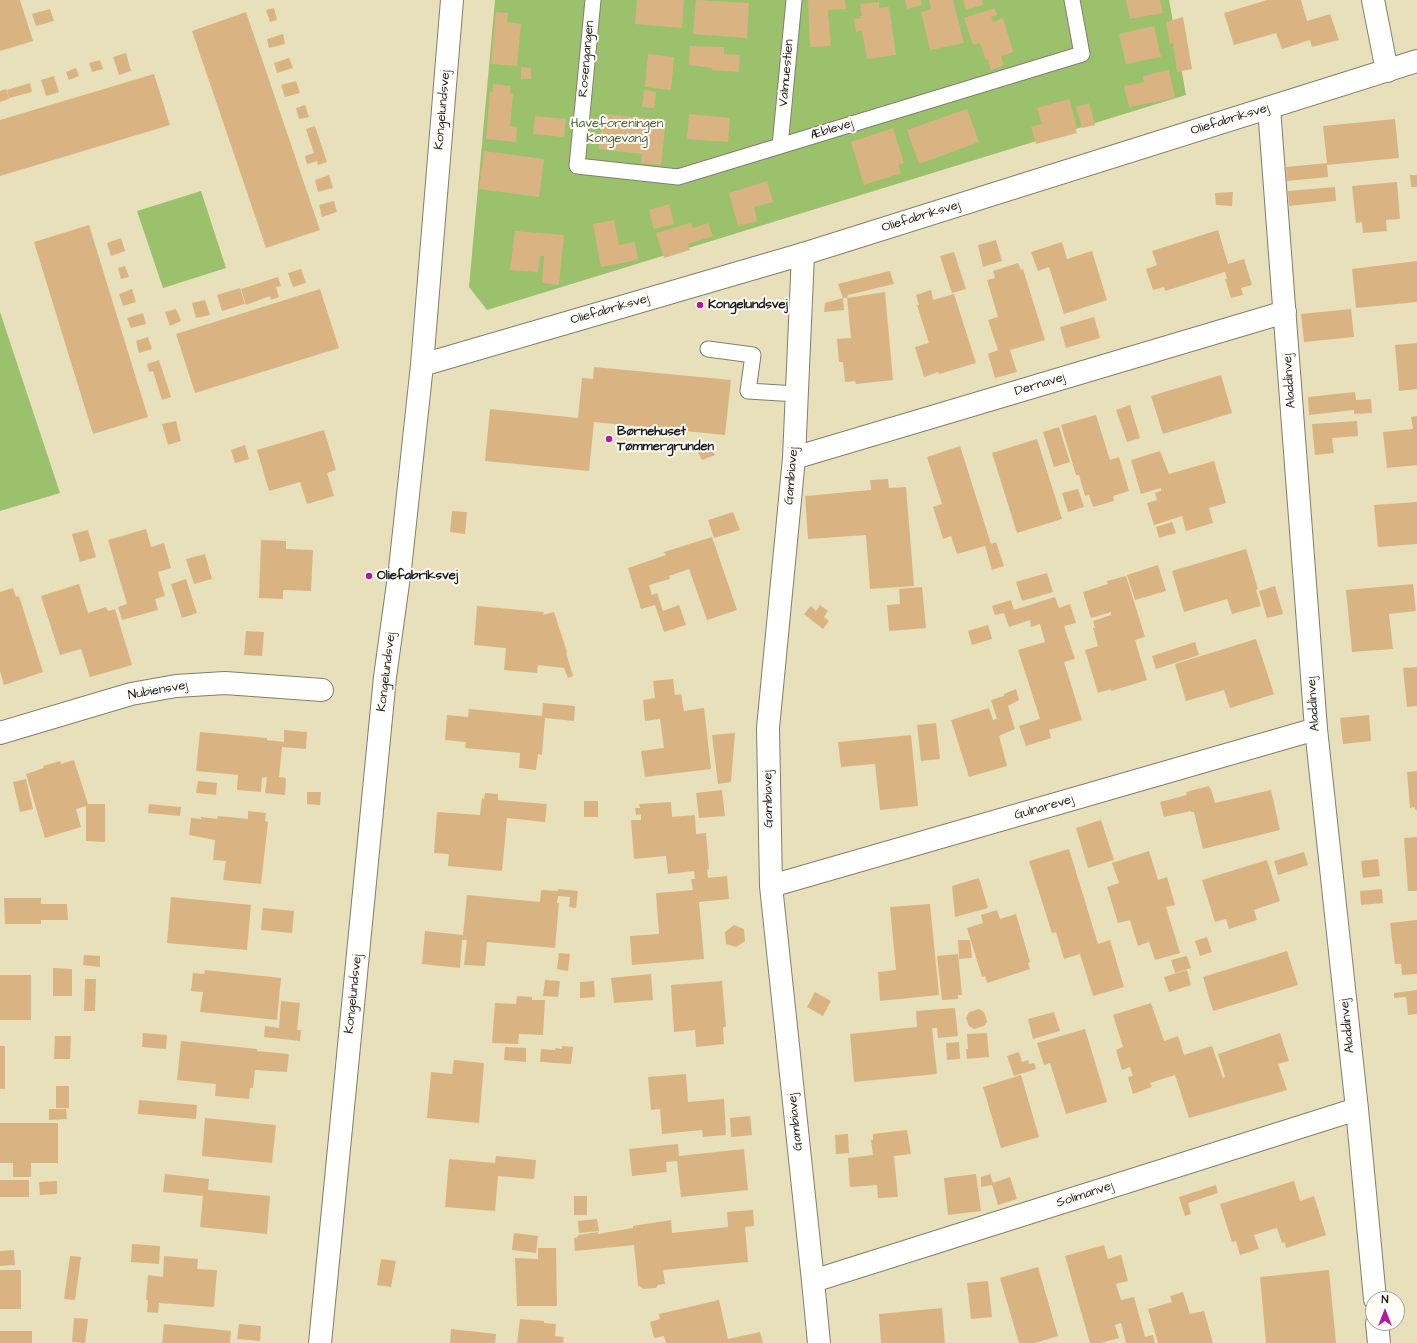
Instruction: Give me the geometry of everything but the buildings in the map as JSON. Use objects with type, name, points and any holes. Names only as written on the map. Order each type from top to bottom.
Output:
[{"type":"street","name":"Kongelundsvej","points":[[320,1343],[385,677],[400,569],[422,365],[452,0]]},
{"type":"street","points":[[1373,0],[1387,71]]},
{"type":"street","name":"Oliefabriksvej","points":[[422,365],[803,254],[1417,61]]},
{"type":"street","name":"Aladdinvej","points":[[1269,108],[1316,729],[1357,1110],[1374,1291]]},
{"type":"street","name":"Gambiavej","points":[[803,254],[794,458],[768,728],[771,886],[819,1343]]},
{"type":"street","name":"Dernavej","points":[[794,458],[1285,312]]},
{"type":"street","name":"Nubiensvej","points":[[0,732],[130,694],[176,686],[225,683],[322,690]]},
{"type":"street","name":"Gulnarevej","points":[[771,886],[1316,729]]},
{"type":"street","name":"Solimanvej","points":[[813,1281],[1357,1110]]},
{"type":"street","points":[[1378,1331],[1379,1343]]},
{"type":"lane","name":"Rosengangen","points":[[577,166],[593,0]]},
{"type":"lane","name":"Valmuestien","points":[[780,146],[794,0]]},
{"type":"lane","name":"Æblevej","points":[[577,166],[678,177],[1082,54],[1072,0]]},
{"type":"lane","points":[[708,349],[753,355],[748,391],[797,394]]},
{"type":"green space","name":"Haveforeningen Kongevang","points":[[495,0],[1169,0],[1186,95],[487,310],[469,287]]},
{"type":"green space","points":[[201,191],[226,268],[163,288],[137,211]]},
{"type":"green space","points":[[0,312],[60,493],[0,511]]},
{"type":"place","name":"Kongelundsvej","points":[[700,305]]},
{"type":"place","name":"Børnehuset Tømmergrunden","points":[[609,439]]},
{"type":"place","name":"Oliefabriksvej","points":[[369,576]]}]
